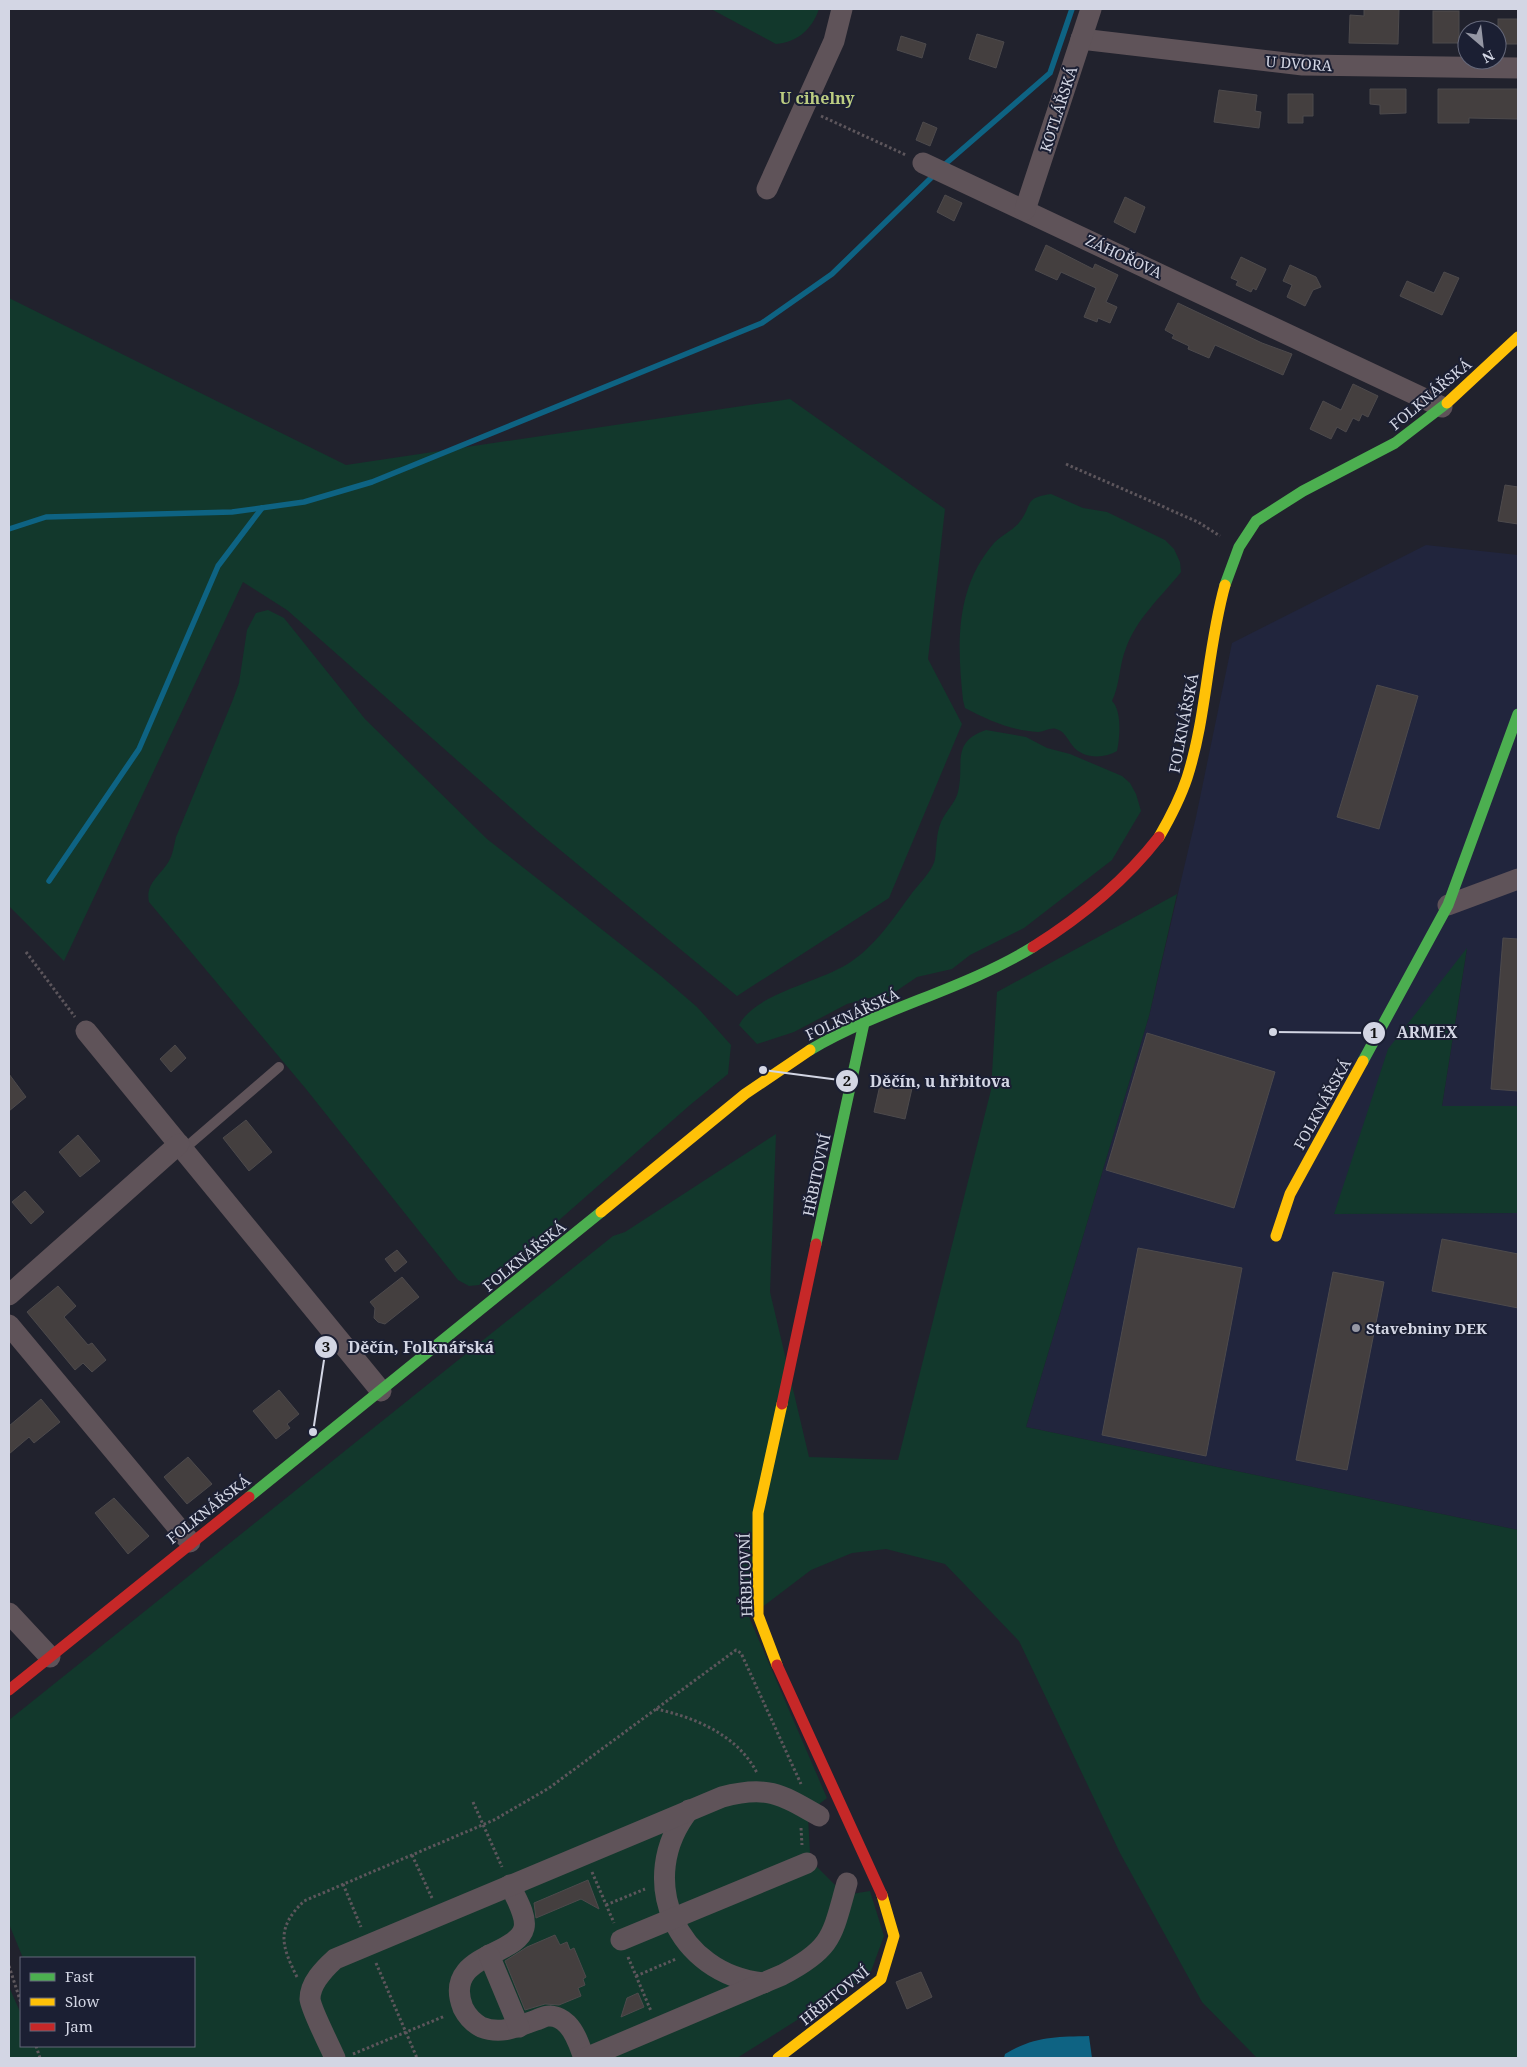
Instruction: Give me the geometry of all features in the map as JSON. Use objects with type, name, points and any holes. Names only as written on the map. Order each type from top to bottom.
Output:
[{"type":"street","points":[[768,189],[834,41],[842,9]]},
{"type":"street","name":"KOTLÁŘSKÁ","points":[[1025,210],[1091,9]]},
{"type":"street","name":"U DVORA","points":[[1081,39],[1303,65],[1518,68]]},
{"type":"street","name":"ZÁHOŘOVA","points":[[923,163],[1442,406]]},
{"type":"street","name":"FOLKNÁŘSKÁ","points":[[9,1690],[190,1542],[381,1391],[745,1094],[798,1057],[864,1023],[988,971],[1041,942],[1097,901],[1152,846],[1176,808],[1190,775],[1226,574],[1252,524],[1293,495],[1396,442],[1442,406],[1518,338]]},
{"type":"street","name":"FOLKNÁŘSKÁ","points":[[1276,1236],[1290,1194],[1448,905],[1518,714]]},
{"type":"street","points":[[1448,905],[1518,879]]},
{"type":"street","name":"HŘBITOVNÍ","points":[[778,2058],[881,1979],[894,1936],[884,1899],[775,1660],[758,1615],[758,1513],[864,1023]]},
{"type":"street","points":[[86,1031],[381,1391]]},
{"type":"street","points":[[9,1295],[182,1146]]},
{"type":"street","points":[[9,1325],[190,1542]]},
{"type":"street","points":[[9,1613],[50,1656]]},
{"type":"street","points":[[344,2056],[310,2000],[314,1984],[335,1959],[722,1797],[748,1790],[766,1791],[797,1803],[820,1816]]},
{"type":"street","points":[[689,1810],[672,1837],[667,1856],[664,1882],[673,1919],[682,1936],[710,1964],[727,1974],[764,1983]]},
{"type":"street","points":[[621,1940],[807,1863]]},
{"type":"street","points":[[510,1885],[524,1917],[524,1929],[514,1942],[476,1962],[468,1971],[462,1982],[460,1996],[464,2008],[478,2025],[490,2031],[501,2032],[549,2015],[558,2018],[567,2024],[585,2058],[764,1983],[807,1962],[823,1948],[836,1925],[847,1883]]},
{"type":"street","points":[[489,1955],[519,2026]]},
{"type":"lane","points":[[182,1146],[279,1067]]},
{"type":"path","points":[[805,108],[923,163]]},
{"type":"path","points":[[1066,464],[1198,522],[1239,549]]},
{"type":"path","points":[[26,952],[86,1031]]},
{"type":"path","points":[[310,2000],[304,1992],[287,1957],[283,1943],[285,1926],[292,1912],[304,1901],[484,1825],[549,1788],[736,1650],[741,1653],[801,1783],[797,1803]]},
{"type":"path","points":[[656,1709],[679,1714],[701,1723],[722,1735],[740,1751],[755,1770],[766,1791]]},
{"type":"path","points":[[473,1802],[510,1885]]},
{"type":"path","points":[[412,1855],[439,1915]]},
{"type":"path","points":[[606,1905],[664,1882]]},
{"type":"path","points":[[343,1884],[417,2058]]},
{"type":"path","points":[[636,1976],[695,1951]]},
{"type":"path","points":[[9,1966],[20,2000]]},
{"type":"path","points":[[344,2056],[464,2008]]},
{"type":"shaded area","points":[[1426,545],[1518,555],[1518,1106],[1442,1106],[1467,949],[1334,1214],[1518,1213],[1518,1530],[1026,1427],[1149,1016],[1196,817],[1232,643]]},
{"type":"shaded area","points":[[1089,2036],[1092,2058],[1004,2058],[1005,2054],[1016,2048],[1036,2041],[1056,2037]]},
{"type":"green space","points":[[711,9],[819,9],[812,23],[803,33],[791,41],[776,44]]},
{"type":"green space","points":[[9,298],[346,465],[790,399],[945,509],[928,659],[962,724],[889,898],[737,996],[536,830],[287,610],[243,582],[64,961],[9,906]]},
{"type":"green space","points":[[1051,494],[1083,508],[1107,512],[1165,540],[1174,549],[1180,562],[1181,572],[1143,617],[1126,648],[1117,688],[1112,701],[1119,718],[1119,739],[1117,751],[1112,754],[1093,756],[1081,753],[1076,750],[1063,733],[1056,729],[1038,732],[1019,730],[1000,724],[965,708],[963,700],[960,638],[965,598],[972,579],[981,560],[994,543],[1018,524],[1032,500]]},
{"type":"green space","points":[[268,610],[284,618],[365,719],[487,839],[661,976],[697,1007],[731,1045],[728,1074],[524,1251],[479,1285],[469,1286],[458,1280],[306,1089],[149,902],[148,895],[151,884],[170,858],[176,837],[239,683],[247,630],[256,613]]},
{"type":"green space","points":[[986,730],[1026,737],[1047,748],[1070,754],[1122,776],[1130,783],[1136,794],[1141,811],[1112,860],[1024,928],[970,955],[952,969],[917,977],[889,996],[869,998],[847,1004],[794,1032],[757,1044],[739,1025],[747,1014],[759,1004],[774,996],[839,969],[861,954],[885,930],[929,872],[935,859],[939,826],[958,792],[963,748],[967,741]]},
{"type":"green space","points":[[1177,894],[1149,1016],[1026,1427],[1518,1530],[1518,2058],[1257,2058],[1202,2002],[1120,1853],[1019,1641],[945,1564],[886,1549],[852,1553],[811,1570],[749,1617],[827,1798],[814,1808],[808,1817],[810,1853],[816,1866],[842,1892],[851,1894],[870,1891],[884,1936],[870,1974],[737,2058],[9,2058],[9,1987],[20,2012],[20,2047],[195,2047],[195,1957],[23,1957],[9,1924],[9,1720],[613,1236],[625,1232],[776,1134],[770,1292],[809,1457],[898,1460],[991,1090],[997,992]]},
{"type":"green space","points":[[1467,948],[1442,1106],[1518,1106],[1518,1213],[1334,1214],[1388,1049]]},
{"type":"building","points":[[1364,9],[1399,9],[1398,44],[1349,43],[1350,15],[1364,16]]},
{"type":"building","points":[[1433,11],[1459,11],[1457,43],[1433,43]]},
{"type":"building","points":[[1518,19],[1518,44],[1507,44],[1507,20],[1498,20]]},
{"type":"building","points":[[977,34],[1004,42],[996,68],[969,59]]},
{"type":"building","points":[[901,36],[926,44],[922,58],[897,50]]},
{"type":"building","points":[[1370,89],[1406,89],[1406,113],[1380,114],[1380,105],[1370,104]]},
{"type":"building","points":[[1438,89],[1518,89],[1518,119],[1469,118],[1469,123],[1438,123]]},
{"type":"building","points":[[1219,90],[1257,95],[1255,111],[1261,112],[1259,128],[1214,122]]},
{"type":"building","points":[[1288,94],[1313,94],[1313,116],[1303,116],[1303,123],[1288,123]]},
{"type":"building","points":[[923,122],[937,128],[930,146],[916,140]]},
{"type":"building","points":[[945,195],[962,203],[954,221],[937,212]]},
{"type":"building","points":[[1125,197],[1145,207],[1135,233],[1114,222]]},
{"type":"building","points":[[1046,245],[1093,269],[1095,264],[1118,275],[1106,302],[1117,307],[1110,323],[1098,318],[1097,322],[1084,317],[1096,288],[1061,272],[1057,280],[1035,270]]},
{"type":"building","points":[[1241,257],[1266,269],[1256,290],[1253,288],[1251,292],[1236,285],[1238,281],[1231,278]]},
{"type":"building","points":[[1290,265],[1316,277],[1321,287],[1313,290],[1305,306],[1287,297],[1292,285],[1283,281]]},
{"type":"building","points":[[1444,272],[1459,278],[1442,315],[1400,296],[1407,281],[1434,293]]},
{"type":"building","points":[[1178,303],[1262,343],[1292,354],[1283,375],[1215,345],[1209,358],[1188,349],[1189,346],[1172,338],[1174,335],[1165,330]]},
{"type":"building","points":[[1353,384],[1378,396],[1368,417],[1362,414],[1359,421],[1353,418],[1346,432],[1337,427],[1331,439],[1310,429],[1323,401],[1341,410]]},
{"type":"building","points":[[1505,485],[1518,487],[1518,524],[1498,521]]},
{"type":"building","points":[[1377,685],[1418,696],[1379,829],[1337,817]]},
{"type":"building","points":[[1503,938],[1518,939],[1518,1091],[1491,1089]]},
{"type":"building","points":[[1147,1033],[1275,1072],[1234,1208],[1106,1170]]},
{"type":"building","points":[[175,1045],[186,1058],[171,1072],[160,1059]]},
{"type":"building","points":[[9,1074],[26,1097],[9,1111]]},
{"type":"building","points":[[882,1076],[913,1084],[905,1119],[874,1112]]},
{"type":"building","points":[[246,1120],[272,1152],[249,1171],[223,1138]]},
{"type":"building","points":[[78,1135],[100,1161],[80,1177],[59,1152]]},
{"type":"building","points":[[25,1191],[44,1212],[31,1224],[12,1202]]},
{"type":"building","points":[[1442,1239],[1518,1254],[1518,1308],[1432,1291]]},
{"type":"building","points":[[1138,1248],[1242,1268],[1206,1456],[1102,1435]]},
{"type":"building","points":[[397,1250],[407,1262],[395,1272],[385,1259]]},
{"type":"building","points":[[1333,1272],[1384,1282],[1347,1470],[1296,1460]]},
{"type":"building","points":[[402,1277],[419,1297],[385,1324],[378,1322],[374,1318],[375,1308],[370,1302]]},
{"type":"building","points":[[58,1286],[76,1306],[64,1317],[88,1345],[92,1343],[106,1360],[92,1372],[83,1363],[75,1370],[27,1312]]},
{"type":"building","points":[[279,1390],[299,1414],[287,1424],[290,1428],[276,1439],[253,1411]]},
{"type":"building","points":[[41,1399],[60,1422],[34,1443],[29,1437],[9,1454],[9,1426]]},
{"type":"building","points":[[188,1457],[212,1484],[187,1504],[164,1477]]},
{"type":"building","points":[[114,1498],[149,1536],[128,1554],[95,1513]]},
{"type":"building","points":[[588,1880],[599,1909],[581,1899],[536,1918],[534,1903]]},
{"type":"building","points":[[555,1935],[560,1945],[567,1942],[570,1950],[574,1948],[586,1977],[583,1979],[585,1985],[578,1988],[581,1996],[559,2005],[545,2004],[525,2010],[505,1961],[527,1947]]},
{"type":"building","points":[[921,1972],[932,1997],[907,2009],[896,1982]]},
{"type":"building","points":[[638,1993],[644,2007],[621,2017],[627,1998]]},
{"type":"waterway","points":[[943,166],[1050,73],[1072,9]]},
{"type":"waterway","points":[[9,529],[46,517],[232,512],[304,502],[372,482],[762,323],[832,274],[932,177]]},
{"type":"waterway","points":[[49,881],[139,749],[218,566],[262,508]]},
{"type":"traffic: fast","points":[[1225,585],[1239,547],[1256,521],[1303,491],[1395,443],[1447,403]]},
{"type":"traffic: fast","points":[[1363,1061],[1448,905],[1518,714]]},
{"type":"traffic: fast","points":[[810,1050],[865,1022],[979,975],[1033,947]]},
{"type":"traffic: fast","points":[[816,1244],[864,1023]]},
{"type":"traffic: fast","points":[[249,1497],[601,1212]]},
{"type":"traffic: slow","points":[[1447,403],[1518,337]]},
{"type":"traffic: slow","points":[[1159,837],[1181,793],[1194,755],[1214,633],[1225,585]]},
{"type":"traffic: slow","points":[[601,1212],[745,1094],[810,1050]]},
{"type":"traffic: slow","points":[[1276,1236],[1290,1194],[1363,1061]]},
{"type":"traffic: slow","points":[[777,1665],[758,1615],[758,1513],[782,1404]]},
{"type":"traffic: slow","points":[[778,2058],[881,1979],[894,1936],[882,1895]]},
{"type":"traffic: jam","points":[[1033,947],[1101,898],[1131,869],[1159,837]]},
{"type":"traffic: jam","points":[[782,1404],[816,1244]]},
{"type":"traffic: jam","points":[[9,1690],[249,1497]]},
{"type":"traffic: jam","points":[[777,1665],[882,1895]]},
{"type":"place","name":"ARMEX","points":[[1273,1032]]},
{"type":"place","name":"Děčín, u hřbitova","points":[[763,1070]]},
{"type":"place","name":"Stavebniny DEK","points":[[1356,1328]]},
{"type":"place","name":"Děčín, Folknářská","points":[[313,1432]]},
{"type":"district","name":"U cihelny","points":[[817,98]]}]
